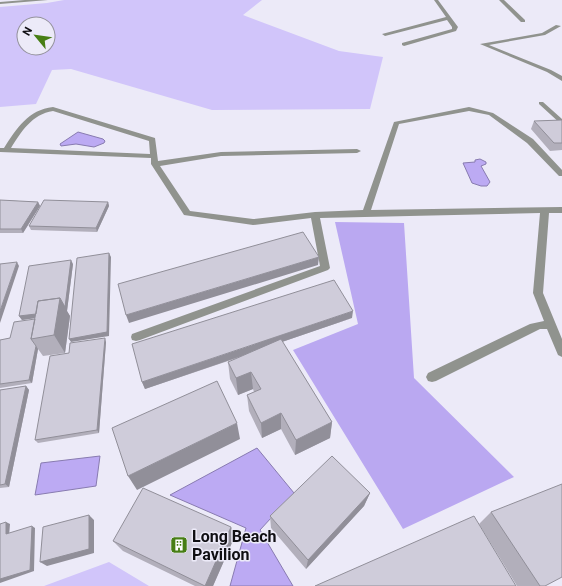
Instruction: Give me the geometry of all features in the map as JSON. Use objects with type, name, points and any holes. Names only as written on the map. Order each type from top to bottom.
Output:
[{"type":"street","points":[[0,3],[46,0]]},
{"type":"street","points":[[404,44],[454,30],[455,27],[436,0]]},
{"type":"street","points":[[501,0],[523,21]]},
{"type":"street","points":[[385,34],[449,18]]},
{"type":"street","points":[[558,26],[543,34],[483,44],[549,71],[562,79]]},
{"type":"street","points":[[541,103],[562,123]]},
{"type":"street","points":[[3,150],[26,122],[46,110],[53,109],[152,140],[154,160],[187,212],[252,222],[315,215],[366,213],[562,210]]},
{"type":"street","points":[[366,213],[396,123],[469,109],[492,114],[530,141],[562,174]]},
{"type":"street","points":[[3,150],[154,160],[221,154],[357,151]]},
{"type":"street","points":[[545,210],[538,293],[562,352]]},
{"type":"street","points":[[136,337],[325,268],[315,215]]},
{"type":"street","points":[[432,377],[534,327],[540,325],[550,325]]},
{"type":"shaded area","points":[[64,0],[262,0],[243,15],[339,51],[383,57],[370,109],[212,110],[71,69],[52,70],[36,104],[0,107],[0,7]]},
{"type":"shaded area","points":[[78,132],[103,139],[105,141],[104,143],[94,147],[76,144],[61,146],[60,144]]},
{"type":"shaded area","points":[[480,159],[486,162],[486,164],[481,166],[490,182],[487,186],[472,183],[463,163],[475,162],[475,160]]},
{"type":"shaded area","points":[[335,222],[404,223],[414,378],[514,477],[403,529],[293,350],[358,324]]},
{"type":"shaded area","points":[[257,448],[294,493],[260,530],[293,586],[230,586],[246,528],[170,495]]},
{"type":"shaded area","points":[[100,456],[96,486],[35,495],[41,463]]},
{"type":"shaded area","points":[[109,562],[149,586],[44,586]]},
{"type":"building","points":[[562,120],[562,143],[554,143],[534,121]]},
{"type":"building","points":[[0,200],[38,202],[21,229],[0,229]]},
{"type":"building","points":[[44,200],[108,202],[96,228],[29,226]]},
{"type":"building","points":[[303,232],[319,257],[126,315],[118,284]]},
{"type":"building","points":[[109,253],[107,332],[69,339],[77,258]]},
{"type":"building","points":[[71,260],[65,307],[60,298],[38,301],[36,314],[19,316],[29,266]]},
{"type":"building","points":[[17,262],[0,311],[0,264]]},
{"type":"building","points":[[334,280],[353,311],[142,382],[132,344]]},
{"type":"building","points":[[60,298],[54,335],[31,339],[38,301]]},
{"type":"building","points":[[35,319],[31,339],[36,346],[29,380],[0,384],[0,340],[10,338],[14,322]]},
{"type":"building","points":[[105,338],[97,430],[35,440],[50,356],[69,353],[70,343]]},
{"type":"building","points":[[281,339],[332,422],[296,440],[281,413],[261,423],[247,395],[261,389],[251,372],[236,378],[228,362]]},
{"type":"building","points":[[217,381],[237,423],[128,476],[112,428]]},
{"type":"building","points":[[26,386],[5,484],[0,485],[0,390]]},
{"type":"building","name":"Long Beach Pavilion","points":[[332,456],[370,493],[308,560],[270,516]]},
{"type":"building","points":[[562,484],[562,577],[545,586],[540,586],[491,512]]},
{"type":"building","name":"Long Beach Pavilion","points":[[143,488],[231,527],[205,586],[113,541]]},
{"type":"building","points":[[89,515],[89,549],[40,562],[43,527]]},
{"type":"building","points":[[474,516],[516,586],[315,586]]},
{"type":"building","points":[[6,522],[6,534],[32,526],[30,570],[0,579],[0,524]]},
{"type":"place","name":"Long Beach Pavilion","points":[[179,545]]}]
